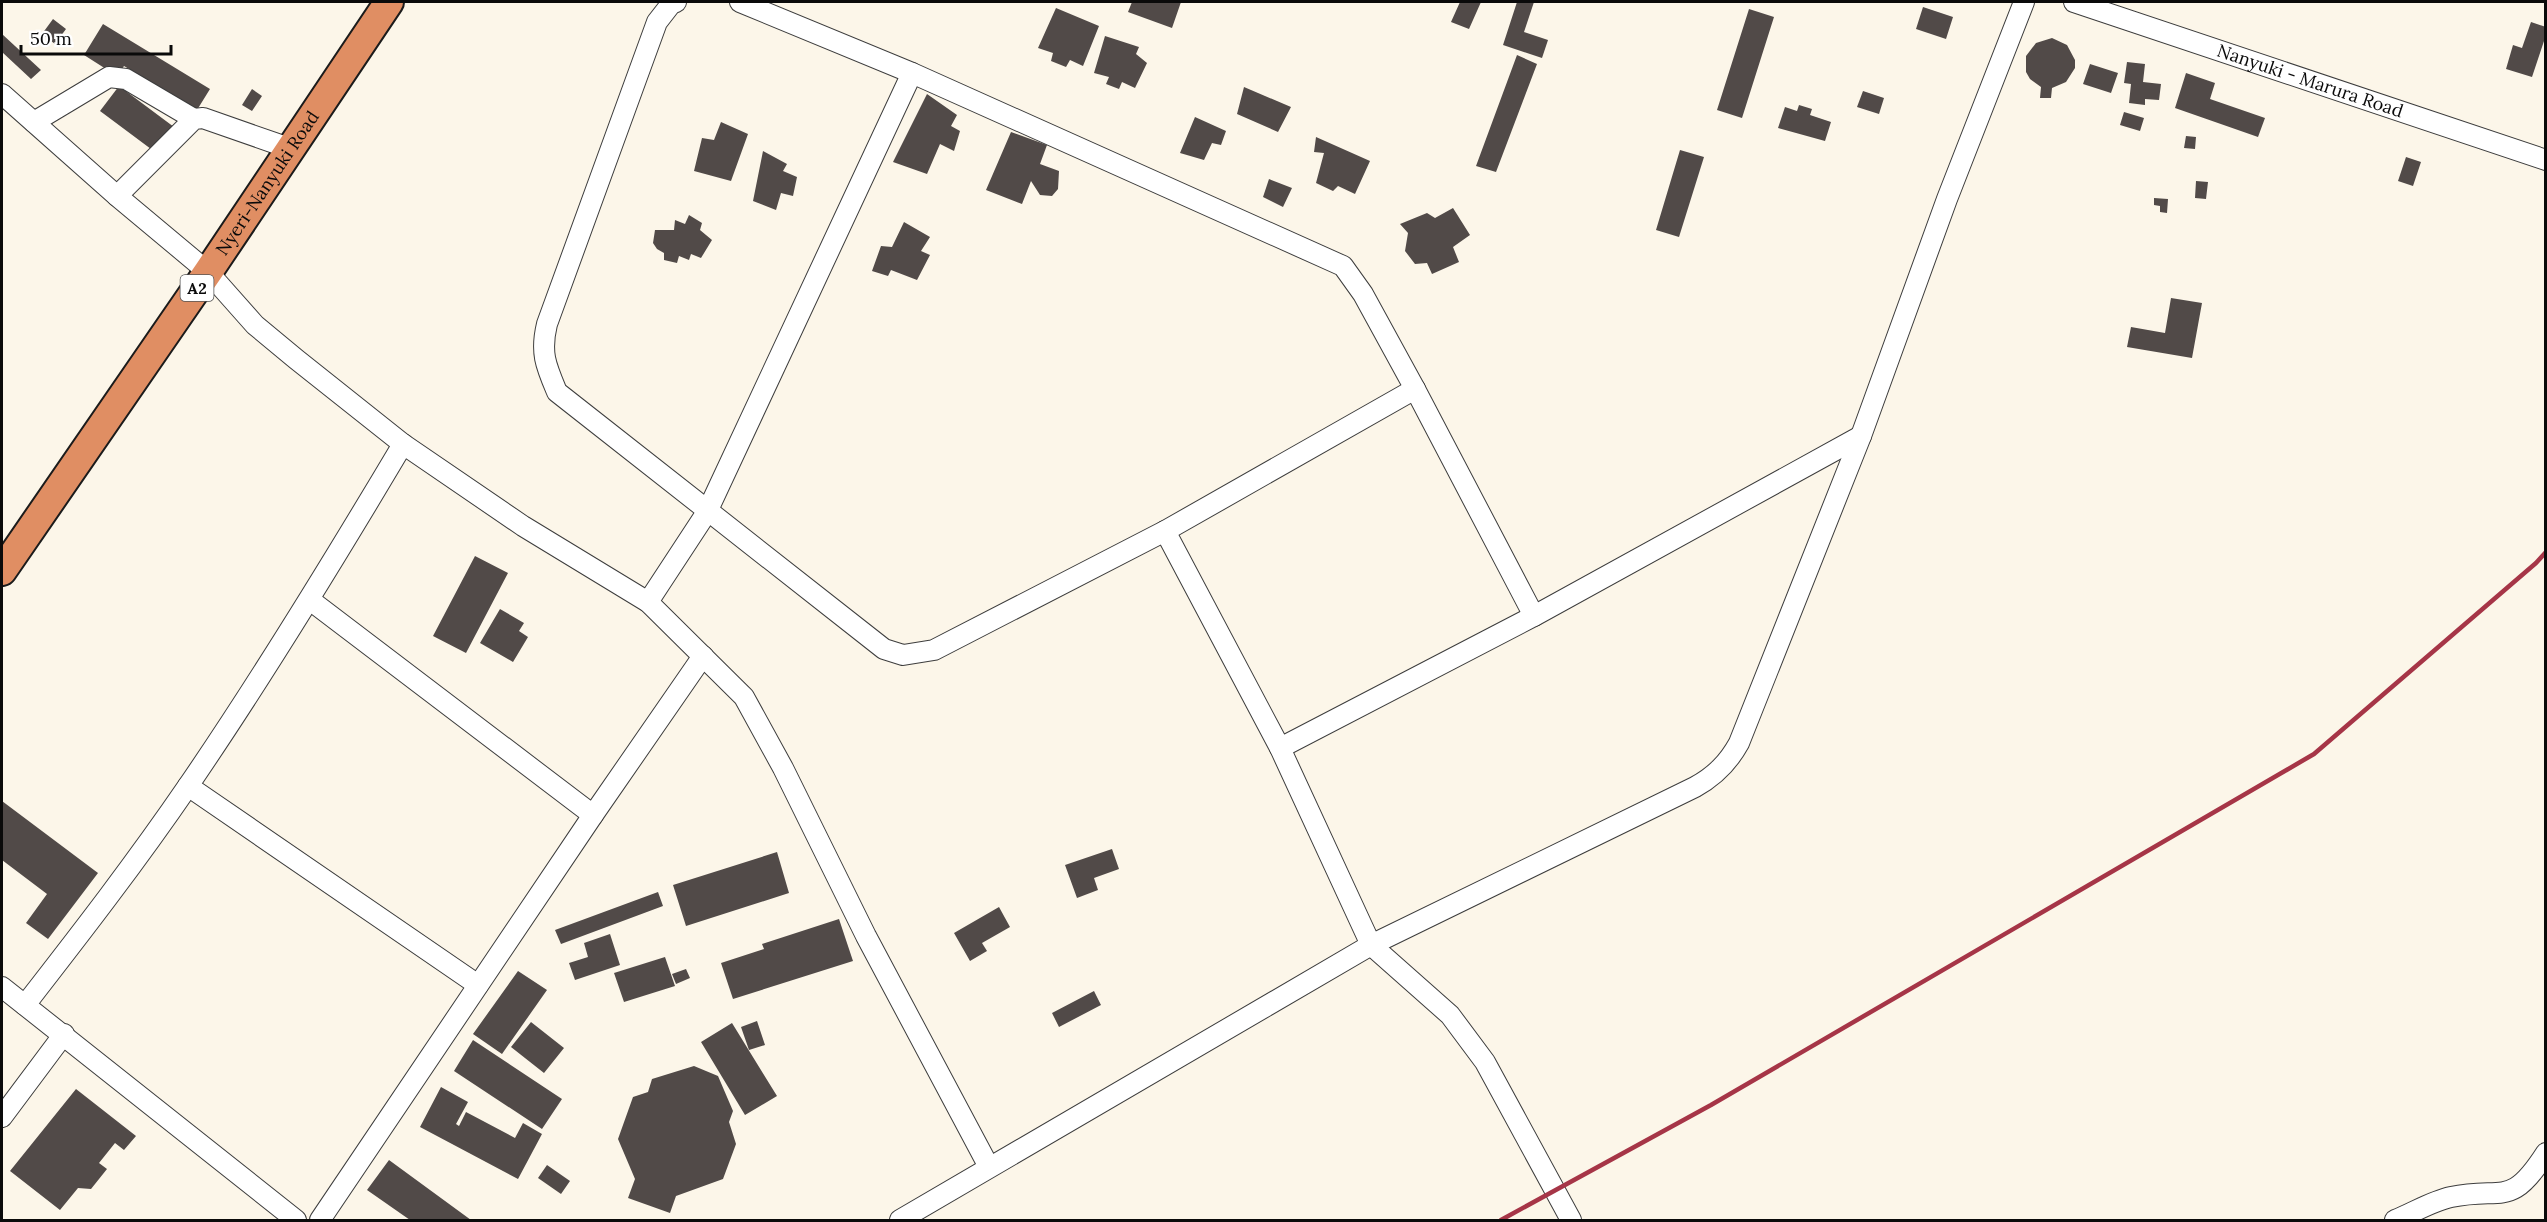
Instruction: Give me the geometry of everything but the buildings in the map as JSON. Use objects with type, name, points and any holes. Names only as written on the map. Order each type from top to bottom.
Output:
[{"type":"highway","name":"Nyeri-Nanyuki Road","points":[[2,571],[208,272],[389,2]]},
{"type":"street","points":[[676,2],[671,4],[657,22],[547,324],[543,342],[543,358],[556,392],[707,512],[812,590],[884,649],[903,655],[934,650],[1166,531],[1415,389]]},
{"type":"street","points":[[740,2],[912,74],[1342,266],[1364,294],[1534,616]]},
{"type":"street","points":[[900,1221],[1371,945],[1695,787],[1712,778],[1730,759],[1739,743],[1861,436],[1947,199],[2024,2]]},
{"type":"street","name":"Nanyuki - Marura Road","points":[[2074,2],[2546,160]]},
{"type":"street","points":[[648,602],[707,512],[912,74]]},
{"type":"street","points":[[34,122],[109,77],[126,79],[194,119],[203,118],[289,148]]},
{"type":"street","points":[[2,94],[117,196],[208,272],[255,325],[403,444],[523,526],[648,602],[744,697],[783,768],[866,936],[989,1167]]},
{"type":"street","points":[[117,196],[194,119]]},
{"type":"street","points":[[1280,748],[1534,616],[1861,436]]},
{"type":"street","points":[[25,1005],[112,893],[188,786],[310,600],[403,444]]},
{"type":"street","points":[[1166,531],[1280,748],[1371,945],[1450,1015],[1472,1042],[1571,1221]]},
{"type":"street","points":[[310,600],[593,815]]},
{"type":"street","points":[[320,1221],[593,815],[704,656]]},
{"type":"street","points":[[188,786],[478,986]]},
{"type":"street","points":[[2,987],[64,1034],[296,1221]]},
{"type":"street","points":[[2,1118],[64,1034]]},
{"type":"street","points":[[2395,1221],[2450,1197],[2507,1193],[2525,1181],[2546,1153]]},
{"type":"railway","points":[[1501,1220],[1711,1105],[2314,754],[2546,552]]}]
